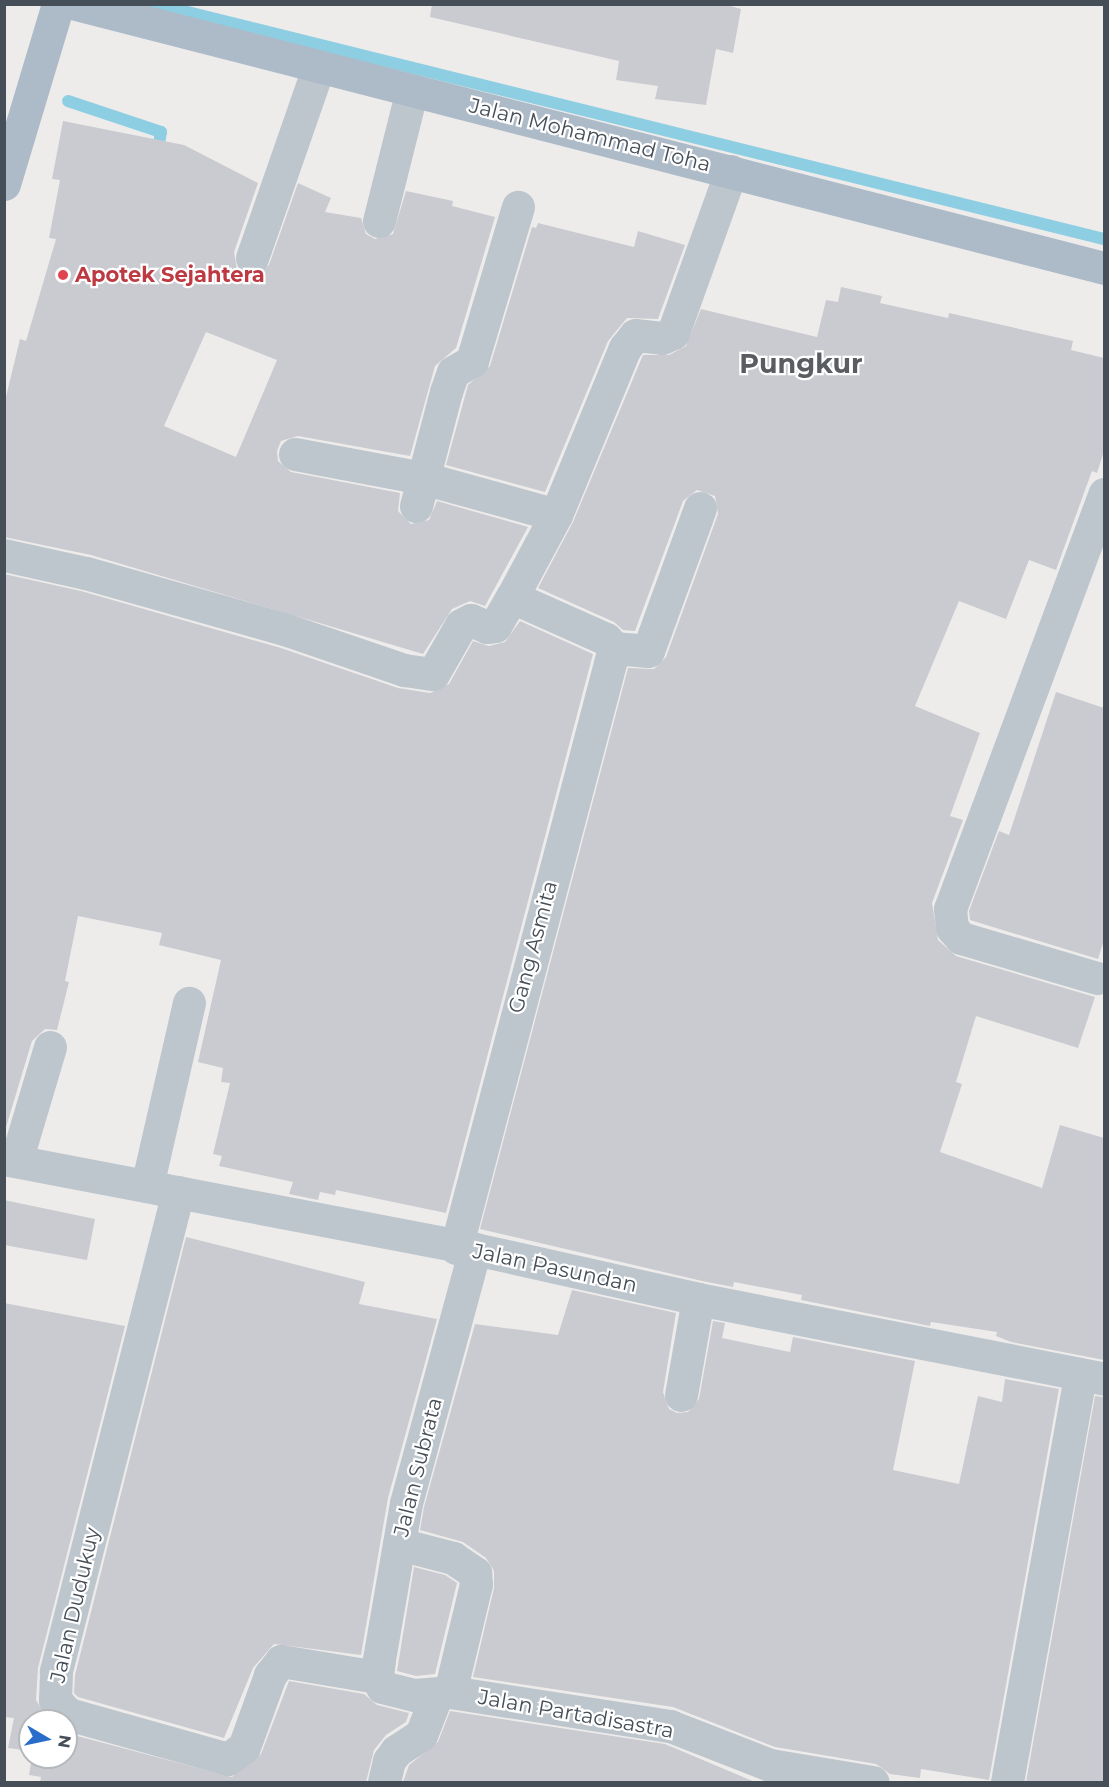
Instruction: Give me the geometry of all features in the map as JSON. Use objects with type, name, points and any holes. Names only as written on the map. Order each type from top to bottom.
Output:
[{"type":"main road","points":[[4,183],[58,4]]},
{"type":"main road","name":"Jalan Mohammad Toha","points":[[75,4],[1104,268]]},
{"type":"street","points":[[252,258],[319,66]]},
{"type":"street","points":[[379,221],[412,90]]},
{"type":"street","points":[[7,556],[86,573],[287,630],[404,670],[433,674],[460,625],[471,620],[487,627],[495,626],[556,516],[631,338],[635,335],[662,338],[673,333],[731,171]]},
{"type":"street","points":[[420,492],[446,392],[453,372],[472,361],[518,207]]},
{"type":"street","points":[[295,454],[420,492],[556,516]]},
{"type":"street","points":[[1097,978],[960,938],[952,928],[950,909],[1104,494]]},
{"type":"street","points":[[512,597],[606,639],[614,648],[638,652],[650,648],[700,508]]},
{"type":"street","name":"Gang Asmita","points":[[465,1249],[614,648]]},
{"type":"street","points":[[162,1189],[189,1003]]},
{"type":"street","points":[[10,1160],[50,1047]]},
{"type":"street","name":"Jalan Pasundan","points":[[10,1160],[465,1249],[699,1299],[1092,1377]]},
{"type":"street","name":"Jalan Dudukuy","points":[[162,1189],[56,1672],[55,1700],[68,1714],[228,1759],[244,1747],[270,1675],[281,1661],[380,1682]]},
{"type":"street","name":"Jalan Subrata","points":[[380,1682],[406,1503],[465,1249]]},
{"type":"street","points":[[681,1395],[699,1299]]},
{"type":"street","points":[[1007,1782],[1092,1377]]},
{"type":"street","points":[[384,1782],[389,1761],[396,1751],[421,1735],[444,1693],[476,1584],[475,1573],[453,1558],[399,1544]]},
{"type":"street","name":"Jalan Partadisastra","points":[[380,1682],[406,1694],[444,1693],[670,1726],[771,1765],[873,1782]]},
{"type":"building","points":[[432,4],[723,4],[741,9],[733,53],[716,49],[706,105],[655,99],[658,86],[616,80],[619,61],[430,17]]},
{"type":"building","points":[[63,121],[184,145],[258,183],[234,252],[237,270],[246,276],[256,276],[269,265],[298,183],[331,198],[325,212],[361,218],[366,234],[375,239],[393,234],[406,191],[453,201],[452,206],[495,217],[456,348],[435,366],[410,456],[298,436],[281,441],[277,451],[278,461],[291,472],[400,493],[398,511],[411,524],[429,520],[437,501],[528,527],[485,606],[470,601],[452,609],[423,654],[91,555],[4,537],[4,405],[20,339],[26,341],[56,239],[49,238],[60,180],[52,179]],"holes":[[[206,332],[277,360],[236,457],[164,426]]]},
{"type":"building","points":[[538,223],[634,247],[638,231],[685,245],[658,319],[627,318],[608,341],[545,492],[446,465],[468,385],[490,366],[532,227],[536,228]]},
{"type":"building","points":[[841,287],[882,296],[880,303],[948,318],[949,313],[1073,341],[1071,350],[1104,358],[1104,451],[1097,473],[1092,471],[1056,570],[1029,560],[1006,619],[959,601],[915,706],[980,733],[950,816],[963,820],[932,903],[938,940],[956,956],[1095,997],[1078,1048],[976,1016],[956,1082],[962,1084],[940,1152],[1042,1188],[1060,1125],[1104,1138],[1104,1360],[1011,1342],[996,1336],[997,1332],[931,1322],[930,1326],[801,1300],[802,1295],[734,1282],[733,1287],[702,1281],[480,1229],[628,668],[654,669],[666,657],[718,514],[715,496],[697,490],[683,501],[635,631],[623,630],[614,622],[538,588],[573,522],[643,355],[669,355],[686,346],[701,309],[817,337],[826,300],[838,302]]},
{"type":"building","points":[[4,574],[81,591],[281,648],[398,688],[430,693],[449,684],[473,641],[489,646],[505,642],[520,621],[593,654],[446,1213],[336,1190],[335,1195],[320,1192],[318,1200],[289,1194],[293,1182],[219,1166],[222,1156],[213,1154],[230,1083],[221,1082],[223,1068],[198,1062],[221,960],[159,945],[162,933],[78,916],[65,981],[69,982],[57,1030],[45,1029],[32,1041],[4,1134]]},
{"type":"building","points":[[1056,692],[1104,708],[1104,940],[1098,959],[970,920],[969,911],[999,831],[1009,835]]},
{"type":"building","points":[[4,1200],[95,1219],[87,1260],[4,1245]]},
{"type":"building","points":[[186,1237],[365,1282],[359,1304],[437,1319],[388,1498],[361,1655],[274,1644],[253,1668],[224,1738],[78,1697],[74,1693],[75,1675]]},
{"type":"building","points":[[572,1290],[676,1313],[663,1392],[669,1409],[677,1413],[688,1412],[699,1399],[713,1321],[725,1323],[722,1338],[790,1352],[793,1337],[915,1361],[893,1470],[959,1484],[978,1396],[1002,1402],[1005,1379],[1059,1389],[989,1780],[921,1769],[920,1778],[890,1774],[876,1764],[775,1747],[673,1707],[473,1677],[494,1588],[494,1571],[486,1558],[463,1542],[420,1530],[424,1507],[475,1324],[558,1335]]},
{"type":"building","points":[[4,1303],[125,1326],[38,1668],[36,1700],[42,1709],[18,1709],[18,1749],[8,1748],[14,1718],[4,1717]]},
{"type":"building","points":[[1095,1396],[1104,1397],[1104,1782],[1026,1782]]},
{"type":"building","points":[[414,1567],[445,1575],[457,1583],[435,1674],[416,1676],[397,1671]]},
{"type":"building","points":[[289,1681],[364,1694],[377,1705],[409,1713],[406,1722],[386,1735],[374,1750],[366,1782],[40,1782],[41,1777],[29,1775],[30,1769],[78,1769],[78,1736],[232,1777],[261,1754]]},
{"type":"building","points":[[450,1711],[665,1744],[755,1782],[403,1782],[409,1765],[438,1742]]},
{"type":"waterway","points":[[155,4],[1104,239]]},
{"type":"waterway","points":[[68,101],[161,132],[157,155]]},
{"type":"place","name":"Apotek Sejahtera","points":[[63,275]]},
{"type":"district","name":"Pungkur","points":[[801,364]]}]
